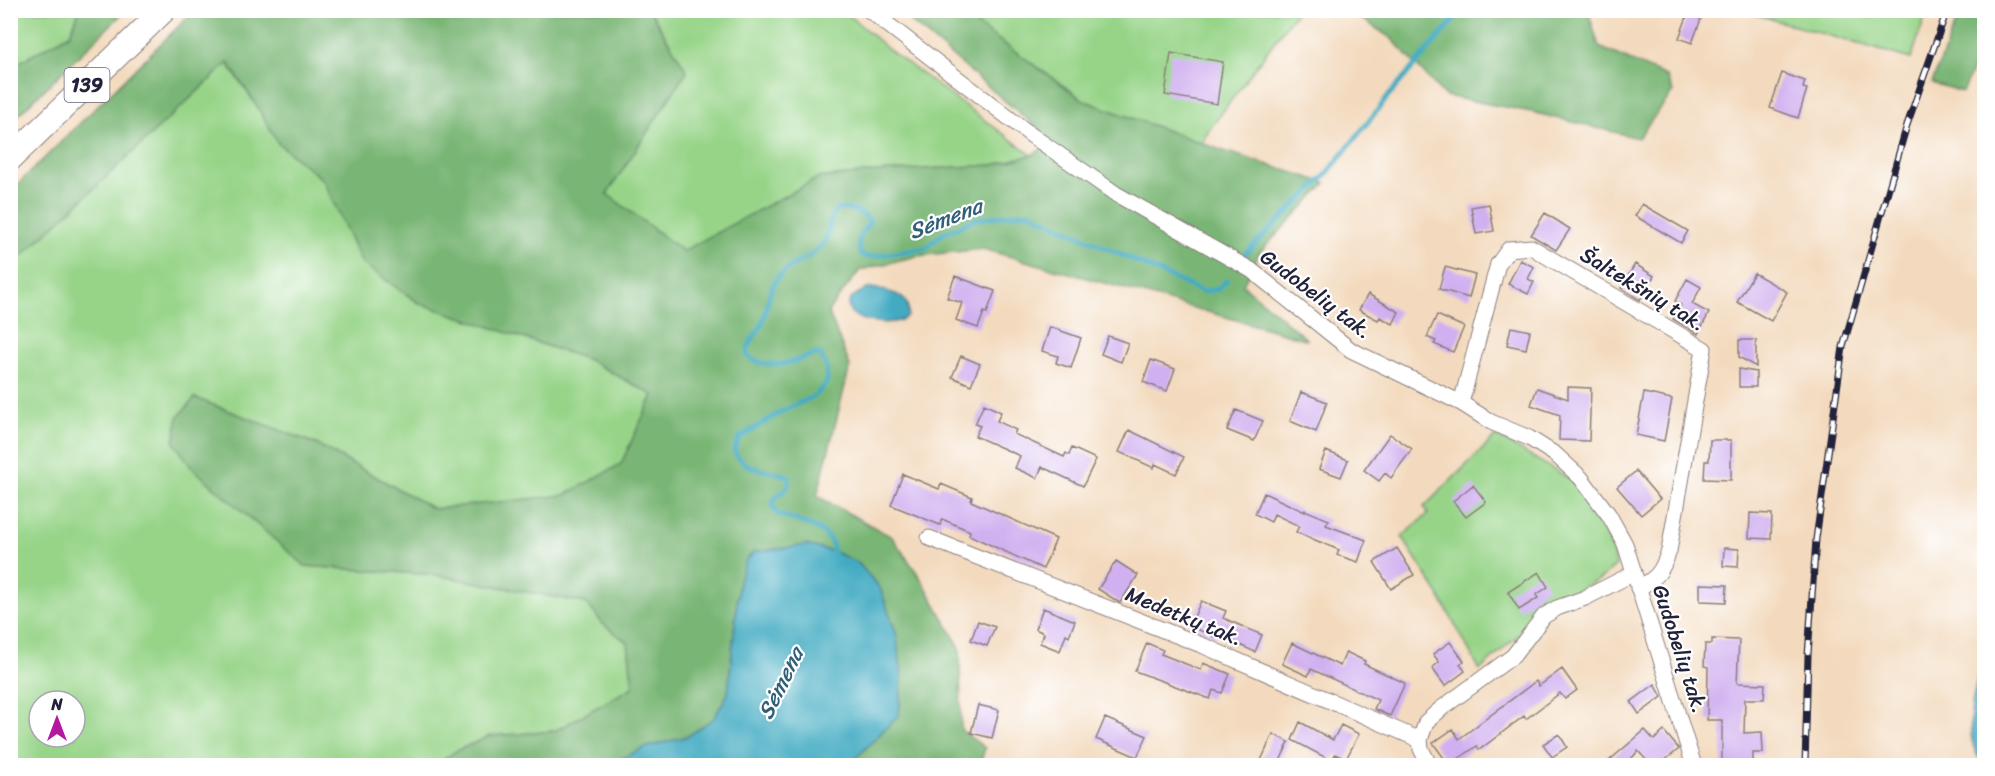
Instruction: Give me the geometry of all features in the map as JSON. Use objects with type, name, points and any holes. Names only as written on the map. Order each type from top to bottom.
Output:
[{"type":"main road","name":"139","points":[[10,159],[164,10]]},
{"type":"street","name":"Gudobelių tak.","points":[[869,10],[1031,135],[1116,194],[1251,270],[1351,350],[1461,403],[1491,422],[1529,438],[1556,455],[1581,478],[1609,515],[1624,544],[1694,765]]},
{"type":"street","name":"Šaltekšnių tak.","points":[[1461,403],[1498,264],[1509,249],[1531,247],[1704,349],[1669,551],[1662,570],[1651,581],[1638,588]]},
{"type":"street","name":"Medetkų tak.","points":[[928,538],[1204,646],[1420,740]]},
{"type":"street","points":[[1430,765],[1420,740],[1426,722],[1513,656],[1544,616],[1634,573]]},
{"type":"green space","points":[[370,10],[375,12],[385,10],[650,11],[687,71],[607,194],[683,251],[818,178],[993,165],[1032,155],[1054,142],[898,11],[958,11],[1085,101],[1224,151],[1326,183],[1260,252],[1243,285],[1308,340],[983,249],[917,256],[860,270],[828,311],[850,366],[817,496],[892,537],[922,580],[960,648],[961,730],[985,748],[980,765],[849,765],[899,715],[902,676],[896,633],[880,588],[857,562],[834,552],[806,545],[746,560],[739,581],[728,694],[714,718],[688,736],[644,748],[609,765],[436,765],[456,751],[490,736],[555,731],[633,687],[628,643],[603,624],[586,603],[436,575],[305,566],[191,467],[174,442],[178,417],[195,398],[316,444],[434,509],[565,495],[621,464],[653,395],[589,360],[419,303],[362,263],[323,180],[278,143],[257,106],[228,63],[11,266],[11,191],[194,11]]},
{"type":"green space","points":[[11,11],[79,11],[70,34],[11,67]]},
{"type":"green space","points":[[79,11],[125,11],[11,122],[11,67],[70,34]]},
{"type":"green space","points":[[650,11],[844,11],[888,49],[1032,155],[993,165],[818,178],[683,252],[607,194],[686,71]]},
{"type":"green space","points":[[958,11],[1297,11],[1207,133],[1202,144],[1085,101]]},
{"type":"green space","points":[[1350,11],[1586,11],[1599,47],[1666,76],[1673,92],[1638,138],[1532,112],[1445,96],[1391,38]]},
{"type":"green space","points":[[1743,11],[1927,11],[1911,59]]},
{"type":"green space","points":[[1960,11],[1984,11],[1984,42],[1963,92],[1932,83]]},
{"type":"green space","points":[[227,63],[257,106],[278,143],[323,180],[362,263],[419,303],[589,360],[653,395],[621,464],[564,496],[434,509],[316,444],[195,398],[305,566],[436,575],[587,603],[603,624],[628,643],[633,687],[555,731],[490,736],[456,751],[436,765],[11,766],[11,266]]},
{"type":"green space","points":[[1496,436],[1572,480],[1610,542],[1616,565],[1600,579],[1556,601],[1480,670],[1437,592],[1402,537],[1428,514],[1424,507]]},
{"type":"water","points":[[872,288],[903,298],[908,308],[908,316],[897,321],[881,323],[854,315],[848,306],[849,302],[857,294]]},
{"type":"water","points":[[806,545],[834,552],[857,562],[880,588],[896,633],[902,676],[899,715],[849,765],[609,765],[644,748],[688,736],[714,718],[728,694],[739,581],[746,560],[754,552]]},
{"type":"water","points":[[1984,655],[1984,764],[1976,753],[1972,741],[1971,712]]},
{"type":"building","points":[[1688,14],[1701,19],[1692,43],[1679,38]]},
{"type":"building","points":[[1171,53],[1223,62],[1217,104],[1165,95]]},
{"type":"building","points":[[1782,73],[1805,81],[1803,88],[1807,89],[1798,118],[1770,108]]},
{"type":"building","points":[[1489,204],[1494,231],[1476,234],[1471,207]]},
{"type":"building","points":[[1642,204],[1688,231],[1681,243],[1635,216]]},
{"type":"building","points":[[1545,213],[1570,229],[1556,250],[1531,235]]},
{"type":"building","points":[[1520,260],[1534,267],[1528,279],[1534,282],[1528,294],[1508,284]]},
{"type":"building","points":[[1635,264],[1654,276],[1640,300],[1621,288]]},
{"type":"building","points":[[1445,267],[1475,275],[1469,298],[1439,289]]},
{"type":"building","points":[[1754,273],[1787,292],[1771,321],[1737,302]]},
{"type":"building","points":[[955,276],[995,291],[987,313],[984,312],[978,328],[956,320],[962,303],[947,298]]},
{"type":"building","points":[[1687,279],[1701,287],[1692,304],[1709,313],[1698,334],[1673,319],[1681,305],[1675,301]]},
{"type":"building","points":[[1368,294],[1399,312],[1393,324],[1380,317],[1378,320],[1359,310]]},
{"type":"building","points":[[1437,315],[1464,327],[1453,352],[1434,344],[1436,341],[1427,337]]},
{"type":"building","points":[[1050,327],[1081,338],[1071,368],[1056,363],[1058,356],[1042,351]]},
{"type":"building","points":[[1511,327],[1530,331],[1526,349],[1507,345]]},
{"type":"building","points":[[1108,336],[1128,343],[1121,362],[1101,354]]},
{"type":"building","points":[[1739,340],[1756,340],[1756,367],[1739,357]]},
{"type":"building","points":[[961,356],[980,364],[971,385],[952,377]]},
{"type":"building","points":[[1151,360],[1175,369],[1167,391],[1143,382]]},
{"type":"building","points":[[1739,369],[1756,372],[1756,387],[1739,387]]},
{"type":"building","points":[[1568,387],[1591,388],[1589,441],[1559,440],[1560,415],[1531,405],[1537,388],[1568,399]]},
{"type":"building","points":[[1301,392],[1327,402],[1316,432],[1290,421]]},
{"type":"building","points":[[1644,393],[1672,399],[1664,441],[1636,435]]},
{"type":"building","points":[[984,404],[1001,412],[997,421],[1016,430],[1014,434],[1064,457],[1066,453],[1069,455],[1072,448],[1096,459],[1083,486],[1042,467],[1037,478],[1015,468],[1020,456],[975,436],[980,426],[975,424]]},
{"type":"building","points":[[1236,410],[1263,421],[1254,441],[1227,430]]},
{"type":"building","points":[[1129,430],[1184,457],[1176,474],[1155,464],[1154,468],[1119,452]]},
{"type":"building","points":[[1390,434],[1412,449],[1391,478],[1385,473],[1379,481],[1364,470]]},
{"type":"building","points":[[1710,440],[1731,440],[1731,480],[1704,479],[1705,461],[1709,461]]},
{"type":"building","points":[[1326,451],[1348,460],[1341,477],[1319,469]]},
{"type":"building","points":[[1636,471],[1660,499],[1641,515],[1617,487]]},
{"type":"building","points":[[903,474],[939,489],[941,484],[972,497],[971,501],[1056,539],[1043,569],[969,535],[970,531],[942,519],[940,525],[891,505]]},
{"type":"building","points":[[1473,485],[1486,502],[1466,517],[1453,501]]},
{"type":"building","points":[[1264,493],[1305,512],[1305,510],[1329,520],[1326,525],[1366,540],[1358,562],[1337,555],[1339,550],[1296,532],[1299,526],[1274,514],[1271,522],[1255,514]]},
{"type":"building","points":[[1750,513],[1772,514],[1771,539],[1749,538]]},
{"type":"building","points":[[1397,548],[1414,575],[1391,589],[1374,562]]},
{"type":"building","points":[[1724,548],[1739,549],[1738,567],[1723,566]]},
{"type":"building","points":[[1116,561],[1138,575],[1120,603],[1098,589]]},
{"type":"building","points":[[1539,572],[1548,587],[1536,595],[1538,598],[1519,610],[1508,592]]},
{"type":"building","points":[[1700,584],[1727,585],[1726,602],[1700,601]]},
{"type":"building","points":[[1201,601],[1226,611],[1223,618],[1262,635],[1255,652],[1216,634],[1215,637],[1190,626]]},
{"type":"building","points":[[1043,608],[1075,621],[1069,636],[1066,634],[1060,651],[1040,643],[1044,633],[1035,629]]},
{"type":"building","points":[[978,621],[995,627],[987,646],[971,640]]},
{"type":"building","points":[[1712,639],[1739,640],[1737,683],[1765,684],[1764,699],[1745,699],[1744,733],[1762,732],[1763,753],[1753,753],[1753,765],[1722,765],[1722,720],[1707,720],[1708,667],[1704,666],[1705,644],[1712,644]]},
{"type":"building","points":[[1450,642],[1464,661],[1460,664],[1465,671],[1445,686],[1432,668],[1439,662],[1433,654]]},
{"type":"building","points":[[1147,643],[1163,650],[1161,654],[1201,670],[1203,663],[1230,674],[1222,693],[1213,690],[1210,699],[1135,671]]},
{"type":"building","points":[[1292,643],[1340,666],[1346,652],[1365,661],[1364,664],[1405,683],[1390,716],[1374,709],[1378,700],[1311,669],[1308,676],[1282,664]]},
{"type":"building","points":[[1562,669],[1577,690],[1565,699],[1560,693],[1526,719],[1524,716],[1479,750],[1477,746],[1449,765],[1433,743],[1453,729],[1459,739],[1536,681],[1539,686]]},
{"type":"building","points":[[1655,684],[1662,697],[1639,714],[1631,702]]},
{"type":"building","points":[[978,705],[999,710],[992,738],[971,733]]},
{"type":"building","points":[[1105,718],[1147,736],[1137,757],[1096,739]]},
{"type":"building","points":[[1300,722],[1333,740],[1341,725],[1359,734],[1346,759],[1335,754],[1332,761],[1292,740]]},
{"type":"building","points":[[1645,730],[1654,740],[1664,731],[1679,749],[1659,765],[1651,765],[1638,751],[1626,765],[1604,765]]},
{"type":"building","points":[[1273,734],[1289,742],[1278,765],[1259,765]]},
{"type":"building","points":[[1559,734],[1567,747],[1552,757],[1543,744]]},
{"type":"waterway","name":"Sėmena","points":[[1244,255],[1326,175],[1395,88],[1453,21],[1458,10]]},
{"type":"waterway","name":"Sėmena","points":[[833,557],[833,547],[823,533],[805,523],[777,514],[773,506],[774,499],[787,488],[790,477],[745,464],[734,451],[739,438],[781,412],[816,395],[827,382],[826,365],[820,354],[774,364],[751,359],[747,356],[747,351],[763,321],[773,285],[787,269],[819,249],[827,236],[835,210],[854,210],[870,221],[858,245],[861,254],[868,257],[926,248],[942,234],[976,219],[1028,212],[1203,292],[1218,289],[1227,280]]},
{"type":"railway","points":[[1805,766],[1808,655],[1816,539],[1843,347],[1907,125],[1947,10]]}]
